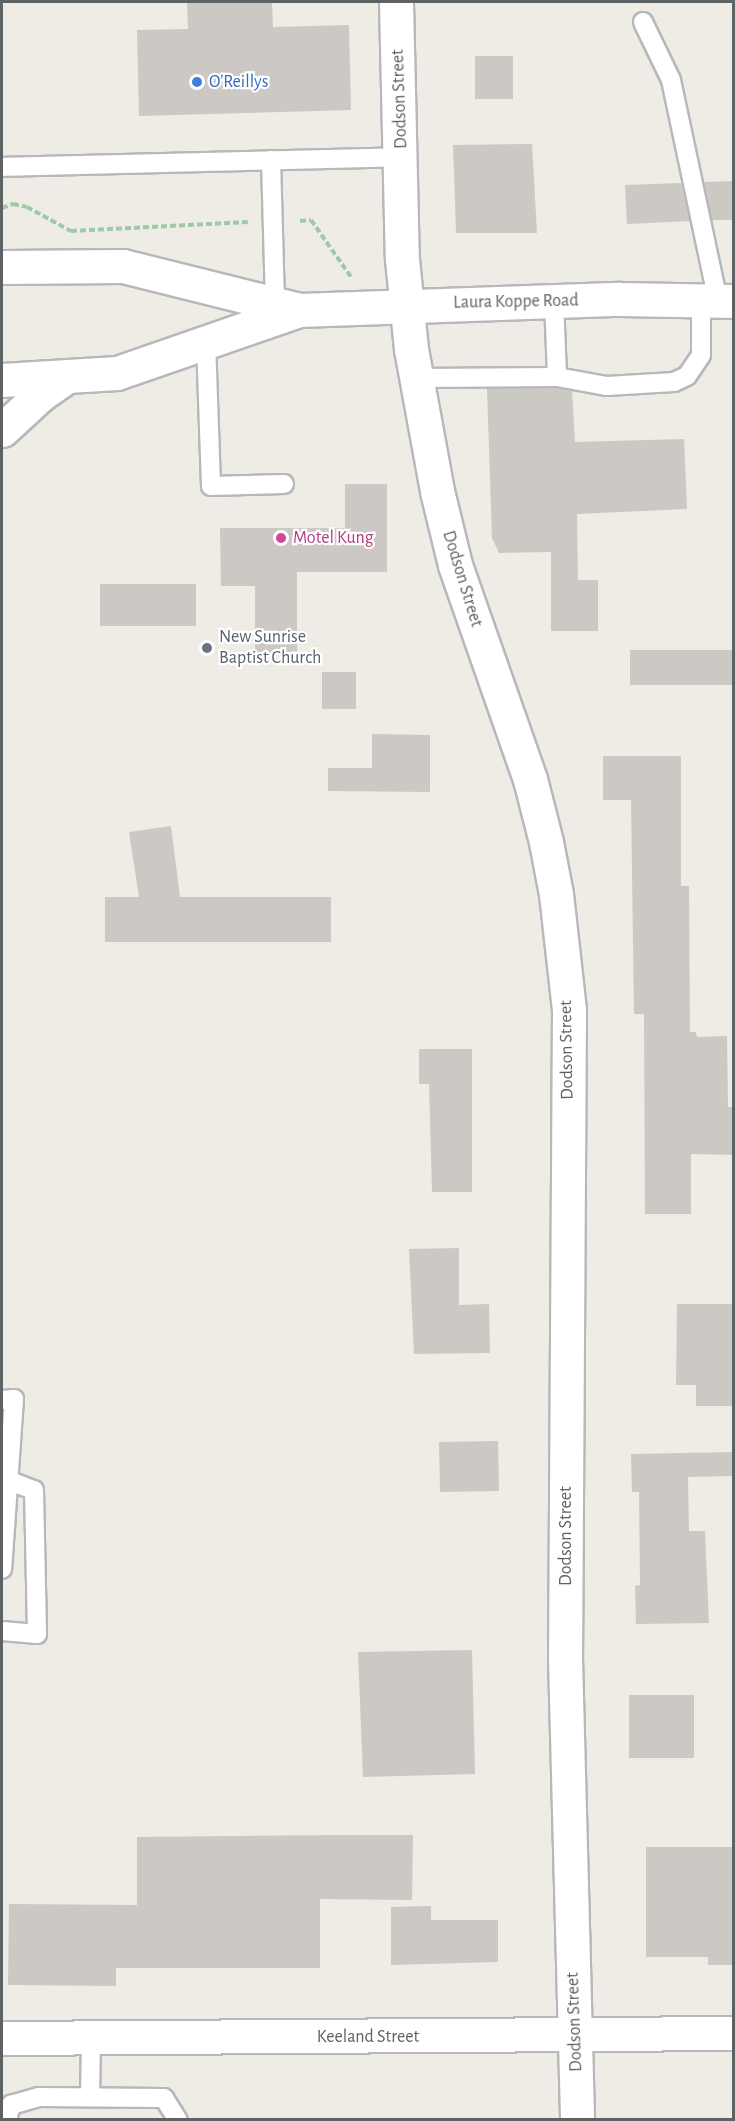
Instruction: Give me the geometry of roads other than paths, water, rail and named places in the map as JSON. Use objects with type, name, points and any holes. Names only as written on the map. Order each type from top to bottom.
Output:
[{"type":"street","name":"Dodson Street","points":[[396,2],[402,157],[402,259],[406,304],[436,491],[455,565],[530,779],[556,894],[569,1010],[565,1658],[578,2120]]},
{"type":"street","name":"Laura Koppe Road","points":[[2,267],[123,266],[287,307],[554,301],[718,301]]},
{"type":"street","name":"Laura Koppe Road","points":[[2,380],[117,373],[206,342],[287,307]]},
{"type":"street","points":[[2,430],[40,394],[66,377]]},
{"type":"street","name":"Keeland Street","points":[[2,2038],[734,2032]]},
{"type":"lane","points":[[417,378],[557,377],[607,386],[674,382],[687,376],[701,355],[718,301],[671,80],[643,22]]},
{"type":"lane","points":[[2,167],[402,157]]},
{"type":"lane","points":[[271,160],[287,307]]},
{"type":"lane","points":[[554,301],[557,377]]},
{"type":"lane","points":[[206,342],[211,486],[284,484]]},
{"type":"lane","points":[[2,1400],[14,1399],[5,1478],[2,1569]]},
{"type":"lane","points":[[2,1631],[37,1634],[34,1490],[5,1478]]},
{"type":"lane","points":[[90,2097],[91,2038]]},
{"type":"lane","points":[[8,2120],[11,2104],[39,2097],[164,2098],[178,2120]]},
{"type":"place","name":"O’Reillys","points":[[197,82]]},
{"type":"place","name":"Motel Kung","points":[[281,538]]},
{"type":"place","name":"New Sunrise Baptist Church","points":[[207,648]]}]
